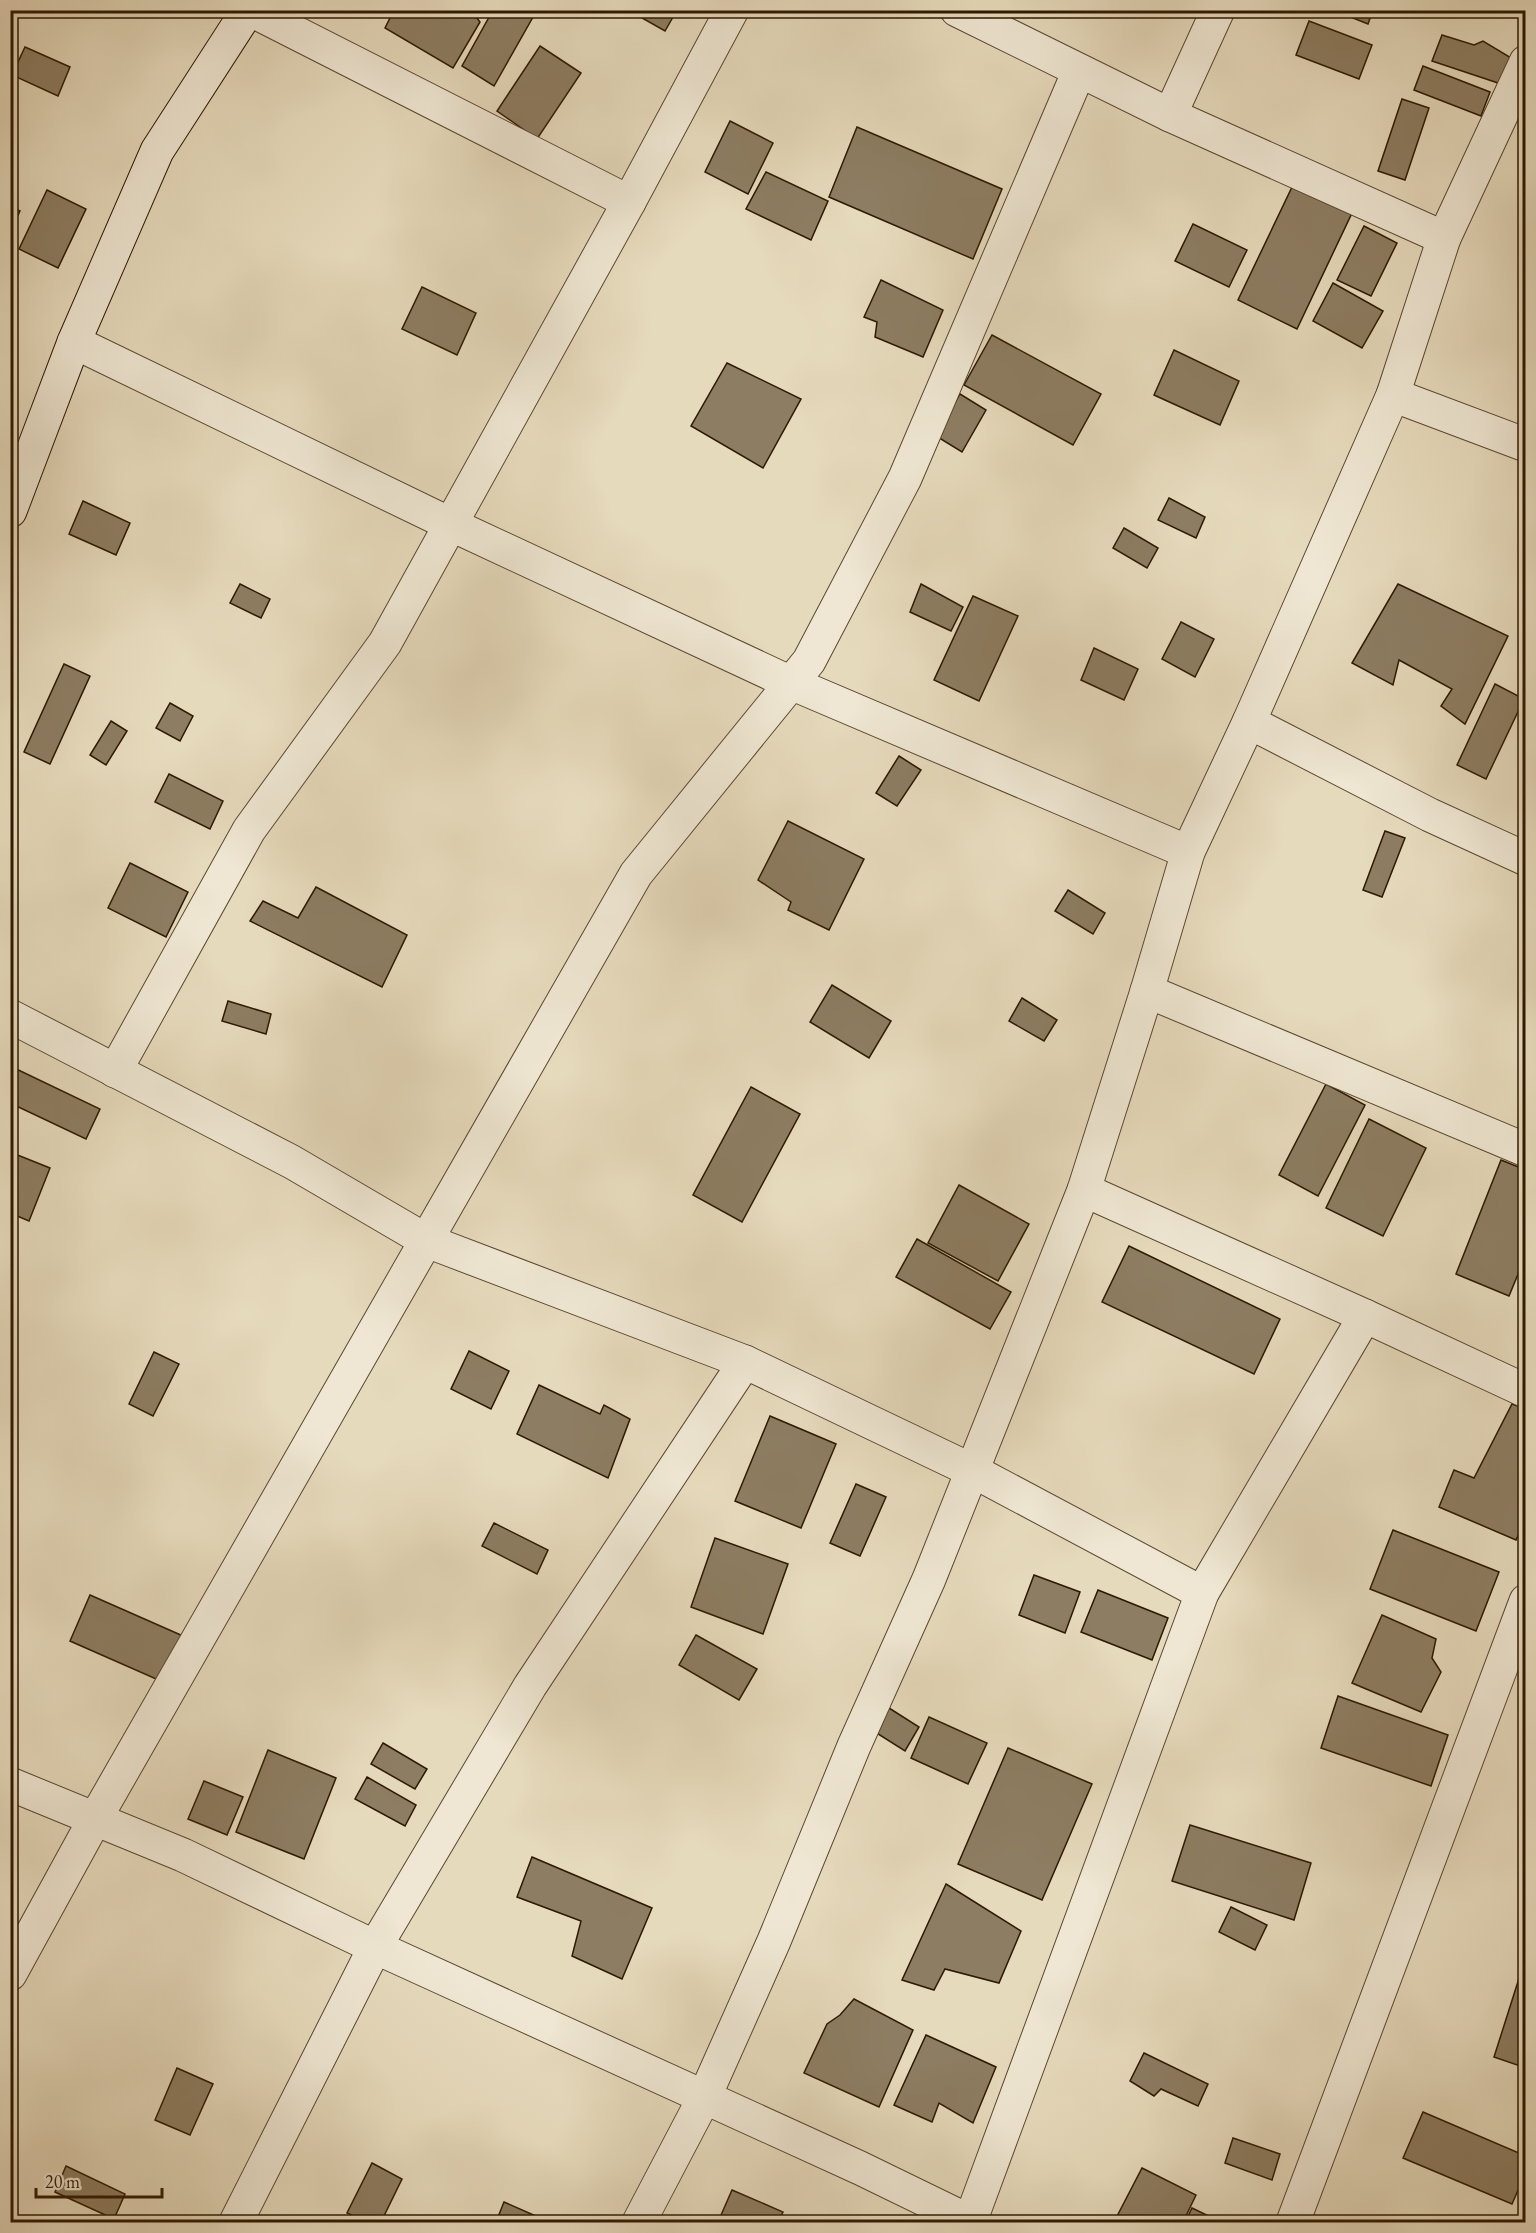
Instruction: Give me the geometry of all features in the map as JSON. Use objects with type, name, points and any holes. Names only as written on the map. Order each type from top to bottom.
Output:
[{"type":"street","points":[[10,511],[74,342],[157,151],[250,10],[629,202]]},
{"type":"street","points":[[115,1071],[249,830],[385,643],[629,202],[732,10]]},
{"type":"street","points":[[957,10],[1170,115],[1444,238]]},
{"type":"street","points":[[1170,115],[1218,10]]},
{"type":"street","points":[[639,2223],[704,2098],[774,1941],[854,1746],[929,1579],[973,1472],[1084,1190],[1188,852],[1249,722],[1393,395],[1444,238],[1526,62]]},
{"type":"street","points":[[10,1974],[95,1819],[636,874],[809,661],[905,478],[1079,71]]},
{"type":"street","points":[[74,342],[450,524],[791,683],[1188,852]]},
{"type":"street","points":[[1393,395],[1526,445]]},
{"type":"street","points":[[1249,722],[1430,815],[1526,860]]},
{"type":"street","points":[[1147,991],[1526,1150]]},
{"type":"street","points":[[10,1016],[292,1162],[427,1241],[745,1362],[973,1472],[1202,1593]]},
{"type":"street","points":[[1084,1190],[1526,1391]]},
{"type":"street","points":[[10,1784],[183,1855],[375,1947],[860,2168],[970,2222],[1202,1593],[1365,1316]]},
{"type":"street","points":[[236,2223],[375,1947],[530,1686],[745,1362]]},
{"type":"street","points":[[1293,2223],[1526,1601]]},
{"type":"building","points":[[394,10],[471,10],[480,22],[453,68],[385,28]]},
{"type":"building","points":[[493,10],[537,10],[494,86],[462,66]]},
{"type":"building","points":[[628,10],[677,10],[665,31]]},
{"type":"building","points":[[1333,10],[1373,10],[1368,24]]},
{"type":"building","points":[[1309,21],[1372,45],[1359,79],[1296,55]]},
{"type":"building","points":[[1442,35],[1474,45],[1483,41],[1513,59],[1507,86],[1432,61]]},
{"type":"building","points":[[540,46],[581,73],[537,139],[497,111]]},
{"type":"building","points":[[25,47],[70,67],[58,96],[12,75]]},
{"type":"building","points":[[1423,66],[1490,92],[1481,116],[1414,90]]},
{"type":"building","points":[[1402,99],[1429,108],[1405,180],[1378,171]]},
{"type":"building","points":[[730,121],[773,143],[748,194],[705,172]]},
{"type":"building","points":[[857,127],[1002,189],[973,259],[829,197]]},
{"type":"building","points":[[766,172],[828,201],[811,240],[746,209]]},
{"type":"building","points":[[1293,185],[1352,213],[1297,329],[1238,300]]},
{"type":"building","points":[[47,190],[86,209],[58,268],[19,249]]},
{"type":"building","points":[[10,207],[20,211],[10,233]]},
{"type":"building","points":[[1193,224],[1247,250],[1229,287],[1175,261]]},
{"type":"building","points":[[1364,226],[1397,243],[1371,296],[1337,280]]},
{"type":"building","points":[[881,280],[943,310],[923,357],[875,337],[877,322],[864,317]]},
{"type":"building","points":[[1333,283],[1383,311],[1362,348],[1313,321]]},
{"type":"building","points":[[422,287],[476,313],[457,355],[402,329]]},
{"type":"building","points":[[992,335],[1101,394],[1073,445],[964,385]]},
{"type":"building","points":[[1174,350],[1239,381],[1220,425],[1154,395]]},
{"type":"building","points":[[727,363],[801,399],[763,468],[691,426]]},
{"type":"building","points":[[960,394],[986,410],[962,452],[936,436]]},
{"type":"building","points":[[1169,498],[1205,517],[1196,538],[1158,520]]},
{"type":"building","points":[[83,501],[130,523],[116,555],[69,534]]},
{"type":"building","points":[[1124,528],[1158,548],[1147,568],[1113,548]]},
{"type":"building","points":[[240,584],[270,599],[261,618],[230,603]]},
{"type":"building","points":[[921,584],[963,607],[951,631],[910,612]]},
{"type":"building","points":[[1398,584],[1508,636],[1465,724],[1441,706],[1452,689],[1399,660],[1393,685],[1352,663]]},
{"type":"building","points":[[973,596],[1018,616],[979,701],[934,680]]},
{"type":"building","points":[[1181,622],[1214,639],[1195,677],[1162,659]]},
{"type":"building","points":[[1094,648],[1138,669],[1124,700],[1081,680]]},
{"type":"building","points":[[64,664],[90,676],[50,764],[24,752]]},
{"type":"building","points":[[1495,684],[1524,699],[1486,779],[1457,765]]},
{"type":"building","points":[[170,703],[193,716],[180,741],[156,728]]},
{"type":"building","points":[[111,721],[127,731],[106,765],[90,755]]},
{"type":"building","points":[[899,756],[921,770],[897,806],[876,793]]},
{"type":"building","points":[[169,774],[223,801],[210,829],[155,802]]},
{"type":"building","points":[[788,821],[864,859],[829,930],[788,910],[791,902],[758,880]]},
{"type":"building","points":[[1385,831],[1405,838],[1382,897],[1363,890]]},
{"type":"building","points":[[130,863],[188,892],[166,937],[108,908]]},
{"type":"building","points":[[316,887],[407,935],[382,987],[250,921],[263,901],[298,918]]},
{"type":"building","points":[[1068,890],[1105,913],[1093,934],[1055,911]]},
{"type":"building","points":[[832,985],[891,1021],[869,1058],[810,1022]]},
{"type":"building","points":[[1022,998],[1057,1020],[1044,1041],[1009,1021]]},
{"type":"building","points":[[228,1001],[271,1014],[266,1034],[222,1021]]},
{"type":"building","points":[[10,1066],[100,1109],[86,1139],[10,1103]]},
{"type":"building","points":[[1326,1084],[1365,1105],[1318,1196],[1279,1175]]},
{"type":"building","points":[[751,1087],[800,1114],[742,1222],[693,1195]]},
{"type":"building","points":[[1369,1119],[1426,1148],[1383,1236],[1326,1208]]},
{"type":"building","points":[[10,1152],[50,1168],[29,1221],[10,1213]]},
{"type":"building","points":[[1501,1160],[1526,1170],[1526,1255],[1509,1296],[1456,1274]]},
{"type":"building","points":[[959,1185],[1029,1224],[998,1281],[928,1243]]},
{"type":"building","points":[[917,1239],[1011,1292],[990,1329],[896,1277]]},
{"type":"building","points":[[1129,1246],[1280,1319],[1254,1374],[1102,1302]]},
{"type":"building","points":[[469,1351],[509,1371],[491,1409],[451,1389]]},
{"type":"building","points":[[154,1352],[179,1364],[153,1416],[129,1404]]},
{"type":"building","points":[[539,1385],[600,1414],[604,1405],[630,1419],[608,1478],[517,1434]]},
{"type":"building","points":[[1512,1404],[1526,1409],[1526,1519],[1516,1540],[1439,1507],[1454,1470],[1474,1478]]},
{"type":"building","points":[[770,1416],[836,1444],[801,1528],[735,1501]]},
{"type":"building","points":[[856,1484],[886,1497],[860,1556],[830,1543]]},
{"type":"building","points":[[494,1523],[548,1550],[537,1574],[482,1546]]},
{"type":"building","points":[[1393,1530],[1499,1572],[1476,1631],[1370,1589]]},
{"type":"building","points":[[715,1538],[788,1564],[763,1634],[691,1607]]},
{"type":"building","points":[[1034,1575],[1080,1592],[1065,1633],[1019,1615]]},
{"type":"building","points":[[1098,1590],[1168,1618],[1152,1660],[1081,1632]]},
{"type":"building","points":[[90,1595],[183,1636],[163,1682],[70,1641]]},
{"type":"building","points":[[1382,1615],[1436,1639],[1432,1658],[1441,1672],[1421,1712],[1352,1683]]},
{"type":"building","points":[[696,1635],[757,1669],[739,1700],[679,1665]]},
{"type":"building","points":[[1338,1696],[1448,1735],[1431,1786],[1321,1748]]},
{"type":"building","points":[[889,1708],[919,1727],[905,1751],[875,1732]]},
{"type":"building","points":[[929,1717],[987,1743],[968,1784],[911,1758]]},
{"type":"building","points":[[383,1743],[427,1769],[415,1789],[371,1764]]},
{"type":"building","points":[[1008,1748],[1092,1784],[1042,1900],[958,1864]]},
{"type":"building","points":[[268,1750],[336,1778],[304,1859],[236,1832]]},
{"type":"building","points":[[367,1777],[416,1805],[405,1826],[355,1799]]},
{"type":"building","points":[[204,1781],[243,1797],[227,1835],[188,1819]]},
{"type":"building","points":[[1190,1825],[1311,1863],[1294,1920],[1172,1881]]},
{"type":"building","points":[[532,1857],[652,1908],[622,1979],[572,1956],[581,1921],[517,1897]]},
{"type":"building","points":[[946,1884],[1021,1931],[999,1983],[945,1969],[934,1990],[902,1980]]},
{"type":"building","points":[[1231,1907],[1267,1925],[1255,1950],[1219,1932]]},
{"type":"building","points":[[1522,1969],[1526,1970],[1526,2068],[1494,2057]]},
{"type":"building","points":[[854,1999],[913,2030],[879,2107],[804,2073],[827,2024],[840,2015]]},
{"type":"building","points":[[926,2035],[996,2067],[973,2123],[939,2103],[932,2122],[894,2105]]},
{"type":"building","points":[[1144,2053],[1208,2084],[1198,2106],[1161,2089],[1154,2096],[1130,2081]]},
{"type":"building","points":[[177,2068],[213,2084],[190,2135],[155,2120]]},
{"type":"building","points":[[1423,2112],[1526,2156],[1526,2172],[1512,2204],[1403,2158]]},
{"type":"building","points":[[1233,2138],[1280,2154],[1272,2180],[1225,2163]]},
{"type":"building","points":[[372,2163],[402,2179],[381,2222],[366,2222],[347,2213]]},
{"type":"building","points":[[66,2166],[125,2194],[114,2219],[55,2192]]},
{"type":"building","points":[[1142,2168],[1196,2195],[1183,2222],[1114,2222]]},
{"type":"building","points":[[732,2190],[783,2212],[778,2222],[718,2222]]},
{"type":"building","points":[[504,2202],[538,2217],[536,2222],[496,2222]]},
{"type":"building","points":[[1192,2208],[1221,2222],[1185,2222]]}]
